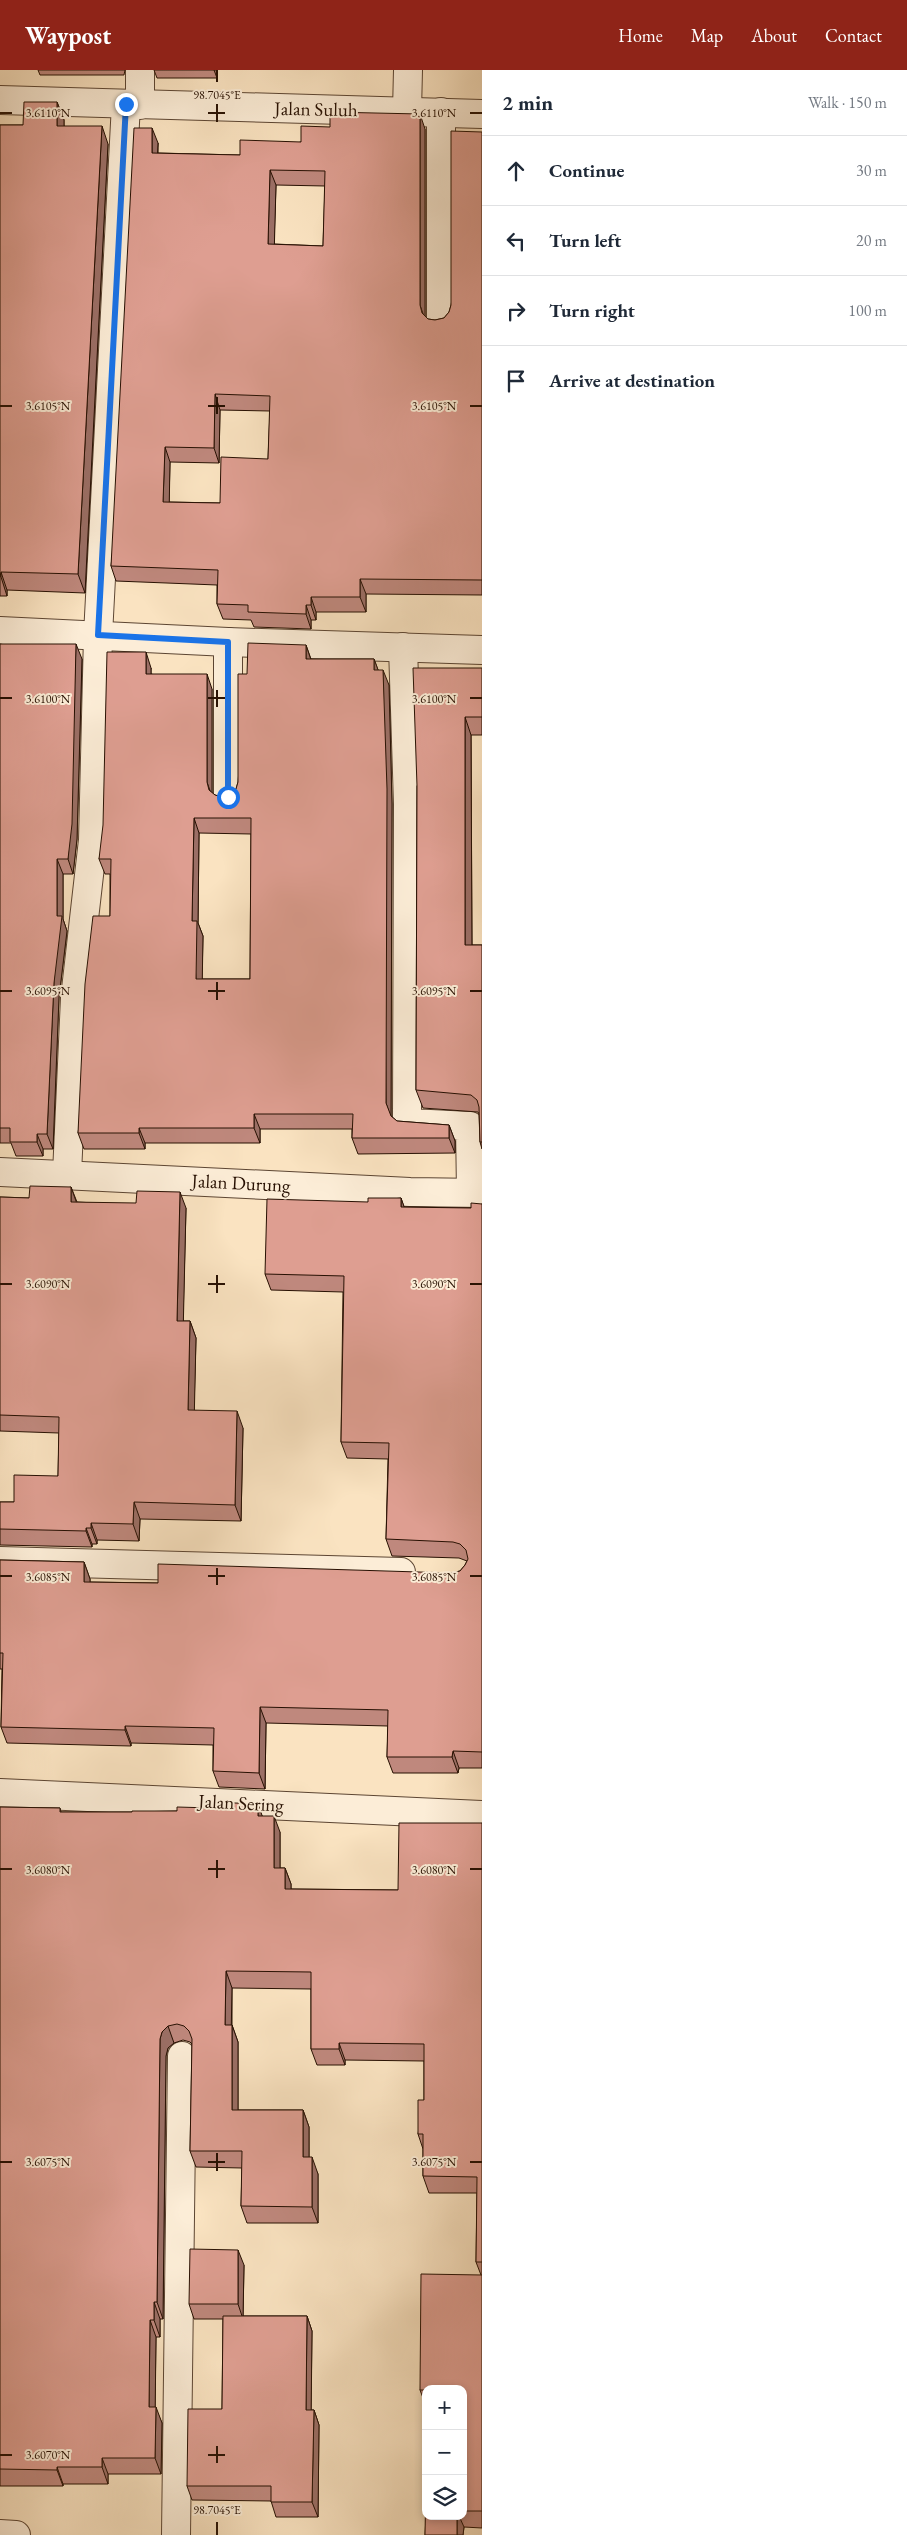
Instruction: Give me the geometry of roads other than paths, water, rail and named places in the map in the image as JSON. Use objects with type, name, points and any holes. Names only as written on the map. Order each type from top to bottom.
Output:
[{"type":"street","points":[[67,1174],[75,998],[93,840],[98,635],[133,104],[140,70]]},
{"type":"street","points":[[407,111],[408,70]]},
{"type":"street","name":"Jalan Suluh","points":[[0,100],[482,114]]},
{"type":"street","points":[[441,112],[441,320]]},
{"type":"street","points":[[0,631],[228,642],[482,650]]},
{"type":"street","points":[[228,642],[228,797]]},
{"type":"street","points":[[403,647],[408,804],[407,1118],[410,1123],[470,1126],[476,1193]]},
{"type":"street","name":"Jalan Durung","points":[[0,1172],[410,1192],[476,1193]]},
{"type":"street","points":[[0,1561],[428,1573]]},
{"type":"street","name":"Jalan Sering","points":[[0,1793],[482,1815]]},
{"type":"street","points":[[176,2535],[182,2056]]},
{"type":"street","points":[[0,2534],[16,2535]]}]
